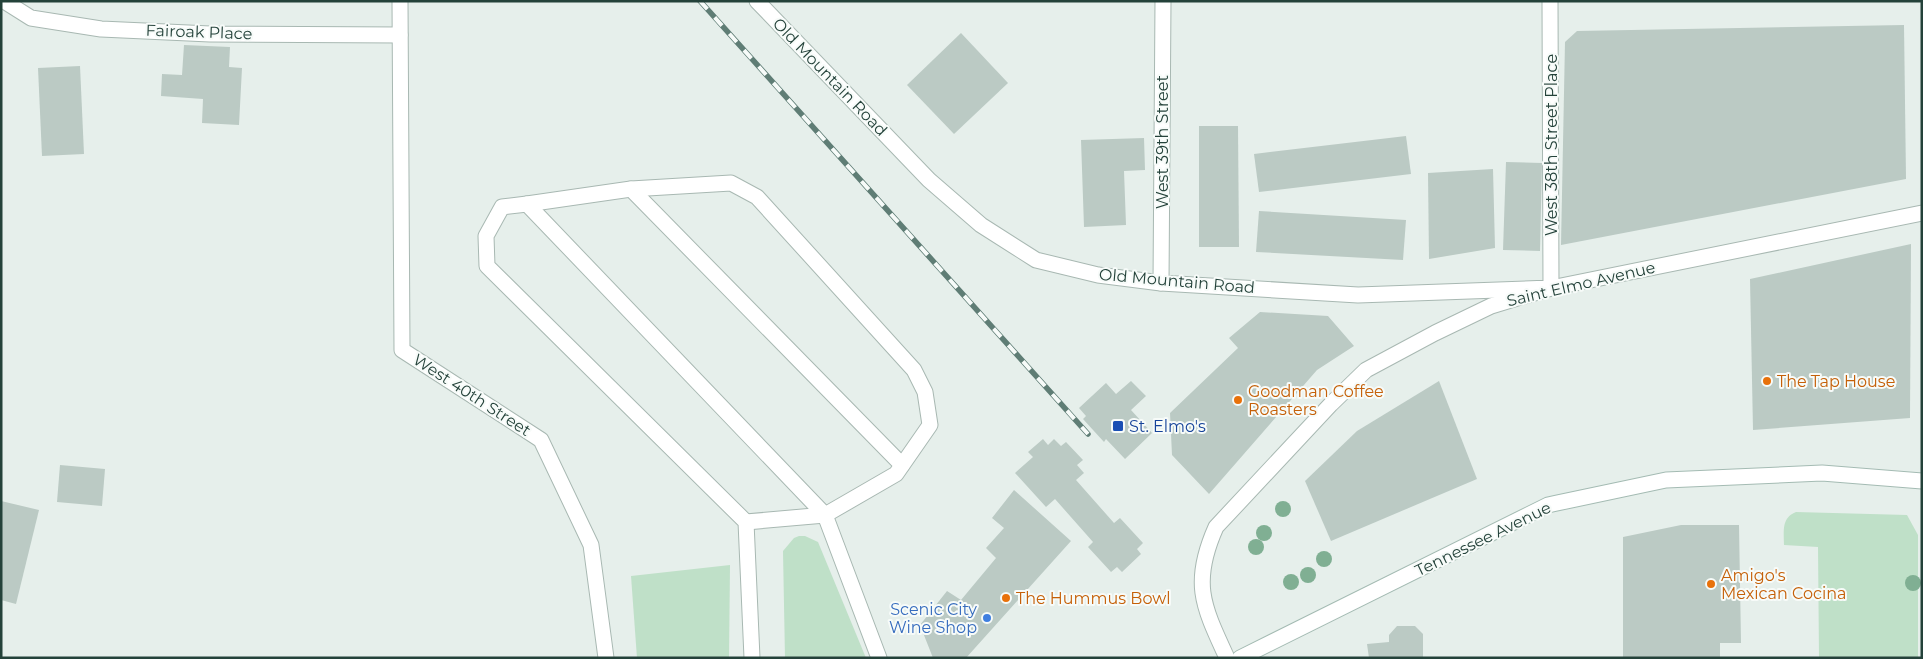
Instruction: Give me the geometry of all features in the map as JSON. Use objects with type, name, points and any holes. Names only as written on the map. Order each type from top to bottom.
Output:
[{"type":"street","name":"Fairoak Place","points":[[4,1],[31,18],[101,29],[210,34],[400,35]]},
{"type":"street","name":"West 40th Street","points":[[400,1],[402,350],[540,440],[590,545],[606,658]]},
{"type":"street","name":"Old Mountain Road","points":[[758,1],[929,180],[981,225],[1036,260],[1098,275],[1161,283],[1358,295],[1551,288]]},
{"type":"street","name":"West 39th Street","points":[[1161,283],[1163,1]]},
{"type":"street","name":"West 38th Street Place","points":[[1550,1],[1551,288]]},
{"type":"street","points":[[746,522],[825,515],[896,474],[930,424],[925,392],[914,370],[757,197],[731,183],[631,189],[502,207],[486,236],[487,266],[746,522],[752,658]]},
{"type":"street","points":[[631,189],[902,465]]},
{"type":"street","points":[[527,204],[825,515],[879,658]]},
{"type":"street","name":"Saint Elmo Avenue","points":[[1227,658],[1205,610],[1201,580],[1206,551],[1216,528],[1330,404],[1366,370],[1491,306],[1551,288],[1922,213]]},
{"type":"street","name":"Tennessee Avenue","points":[[1240,658],[1539,509],[1558,502],[1666,480],[1822,473],[1922,481]]},
{"type":"green space","points":[[1796,512],[1907,515],[1918,535],[1918,658],[1819,658],[1818,547],[1784,545],[1784,526],[1788,518]]},
{"type":"green space","points":[[805,536],[818,542],[866,658],[785,658],[783,551],[794,538]]},
{"type":"green space","points":[[730,565],[729,658],[637,658],[631,576]]},
{"type":"building","points":[[1904,25],[1906,179],[1561,245],[1565,42],[1577,31]]},
{"type":"building","points":[[961,33],[1008,83],[954,134],[907,85]]},
{"type":"building","points":[[184,45],[230,47],[229,67],[242,68],[239,125],[202,123],[203,99],[161,96],[162,74],[182,75]]},
{"type":"building","points":[[80,66],[84,154],[42,156],[38,68]]},
{"type":"building","points":[[1199,126],[1238,126],[1239,247],[1199,247]]},
{"type":"building","points":[[1406,136],[1411,174],[1259,192],[1254,154]]},
{"type":"building","points":[[1144,138],[1145,170],[1124,171],[1126,225],[1084,227],[1081,140]]},
{"type":"building","points":[[1506,162],[1542,163],[1540,251],[1503,250]]},
{"type":"building","points":[[1493,169],[1495,248],[1429,259],[1428,173]]},
{"type":"building","points":[[1259,211],[1406,220],[1403,260],[1256,252]]},
{"type":"building","points":[[1911,244],[1910,418],[1753,430],[1750,279]]},
{"type":"building","points":[[1260,312],[1328,316],[1354,346],[1317,370],[1209,494],[1172,455],[1170,413],[1238,348],[1229,338]]},
{"type":"building","name":"St. Elmo's","points":[[1131,381],[1146,396],[1131,410],[1152,433],[1125,459],[1106,439],[1104,442],[1083,419],[1086,416],[1079,408],[1106,383],[1116,394]]},
{"type":"building","points":[[1439,381],[1477,479],[1331,541],[1305,481],[1357,431]]},
{"type":"building","points":[[1043,439],[1048,445],[1054,439],[1061,446],[1066,442],[1083,460],[1077,465],[1084,473],[1076,480],[1114,523],[1120,518],[1143,543],[1137,549],[1141,554],[1122,572],[1117,567],[1111,572],[1088,547],[1093,542],[1055,499],[1046,507],[1015,473],[1033,457],[1028,452]]},
{"type":"building","points":[[60,465],[105,469],[102,506],[57,502]]},
{"type":"building","points":[[1014,490],[1071,541],[966,658],[933,658],[920,625],[947,591],[961,600],[996,558],[986,548],[1004,528],[992,518]]},
{"type":"building","points":[[1,501],[39,510],[16,604],[1,600]]},
{"type":"building","points":[[1681,525],[1739,525],[1741,643],[1720,643],[1720,658],[1623,658],[1623,537]]},
{"type":"building","points":[[1397,626],[1415,626],[1423,634],[1423,658],[1369,658],[1367,644],[1389,642],[1389,635]]},
{"type":"railway","points":[[700,1],[1088,434]]},
{"type":"place","name":"The Tap House","points":[[1767,381]]},
{"type":"place","name":"Goodman Coffee Roasters","points":[[1238,400]]},
{"type":"place","name":"St. Elmo's","points":[[1118,426]]},
{"type":"place","name":"Amigo's Mexican Cocina","points":[[1711,584]]},
{"type":"place","name":"The Hummus Bowl","points":[[1006,598]]},
{"type":"place","name":"Scenic City Wine Shop","points":[[987,618]]}]
